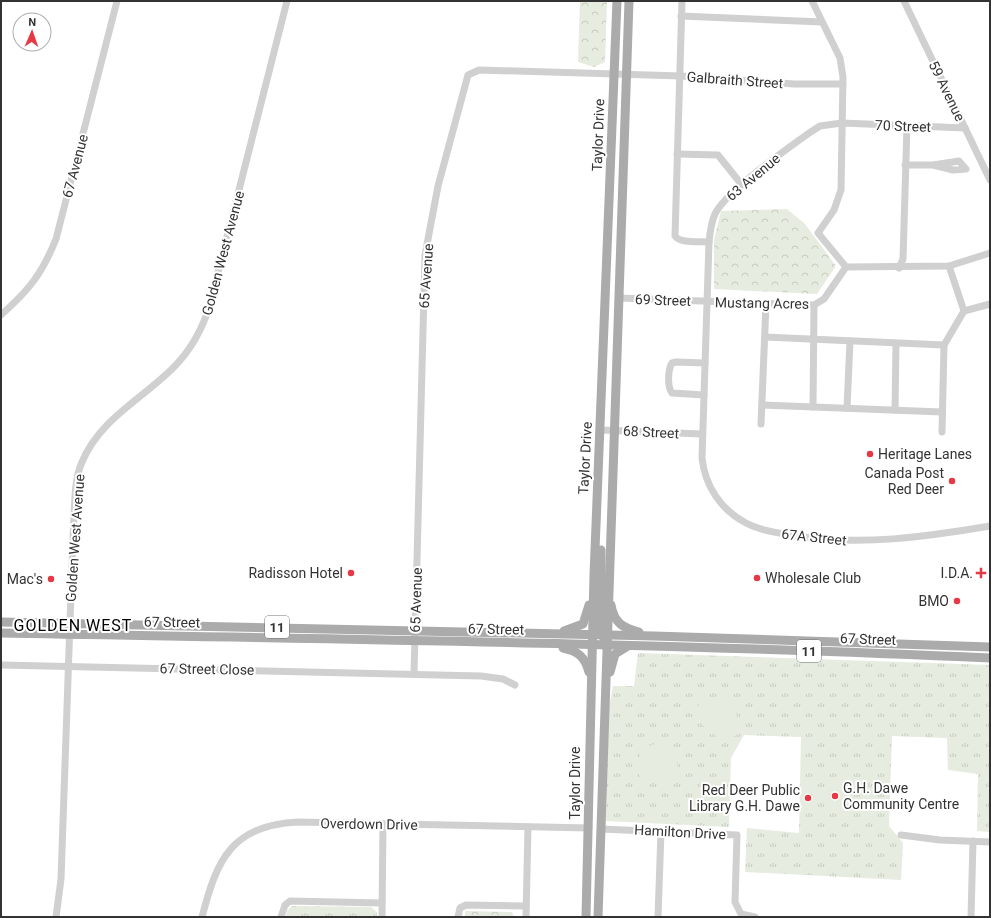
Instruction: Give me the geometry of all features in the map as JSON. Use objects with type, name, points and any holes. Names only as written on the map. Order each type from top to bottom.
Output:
[{"type":"main road","name":"Taylor Drive","points":[[586,917],[592,634],[617,1]]},
{"type":"main road","name":"Taylor Drive","points":[[605,635],[609,592],[629,1]]},
{"type":"main road","points":[[596,519],[601,549],[605,635],[607,646]]},
{"type":"main road","points":[[554,634],[571,630],[582,624],[588,612],[594,576]]},
{"type":"main road","points":[[609,592],[616,621],[626,628],[654,636]]},
{"type":"main road","name":"67 Street","points":[[1,622],[592,634],[990,647]]},
{"type":"main road","name":"67 Street","points":[[1,633],[628,646],[990,658]]},
{"type":"main road","points":[[540,644],[577,653],[586,662],[591,677]]},
{"type":"main road","name":"Taylor Drive","points":[[598,917],[607,646]]},
{"type":"main road","points":[[605,686],[615,654],[628,646]]},
{"type":"street","name":"67 Avenue","points":[[1,314],[25,293],[38,276],[56,239],[117,1]]},
{"type":"street","name":"Golden West Avenue","points":[[56,917],[62,879],[69,634],[74,527],[79,471],[88,450],[101,431],[111,420],[172,370],[188,351],[202,327],[227,242],[287,1]]},
{"type":"street","points":[[682,1],[675,236],[678,240],[683,241],[709,242]]},
{"type":"street","points":[[812,1],[840,58],[843,70],[841,190],[834,210],[818,233],[846,267],[899,268],[949,266],[990,253]]},
{"type":"street","name":"59 Avenue","points":[[904,1],[990,179]]},
{"type":"street","points":[[681,16],[822,22]]},
{"type":"street","name":"65 Avenue","points":[[415,642],[425,255],[438,186],[468,75],[479,70],[626,74]]},
{"type":"street","name":"Galbraith Street","points":[[626,74],[680,76],[794,84],[843,84]]},
{"type":"street","name":"70 Street","points":[[842,123],[965,128]]},
{"type":"street","name":"63 Avenue","points":[[702,434],[709,242],[715,214],[727,197],[815,129],[826,125],[842,123]]},
{"type":"street","points":[[899,268],[902,260],[907,126]]},
{"type":"street","points":[[677,154],[718,155],[742,185]]},
{"type":"street","points":[[905,165],[933,165]]},
{"type":"street","points":[[949,266],[964,311]]},
{"type":"street","name":"Mustang Acres","points":[[707,302],[814,306],[824,299],[846,267]]},
{"type":"street","name":"69 Street","points":[[619,298],[707,302]]},
{"type":"street","points":[[761,424],[766,304]]},
{"type":"street","points":[[942,432],[944,345],[964,311],[990,304]]},
{"type":"street","points":[[813,407],[815,339],[814,306]]},
{"type":"street","points":[[765,338],[944,345]]},
{"type":"street","points":[[847,408],[850,341]]},
{"type":"street","points":[[895,410],[896,344]]},
{"type":"street","points":[[704,395],[675,395],[669,389],[669,379],[670,366],[674,362],[705,363]]},
{"type":"street","points":[[762,405],[942,412]]},
{"type":"street","name":"68 Street","points":[[600,430],[702,434]]},
{"type":"street","name":"67A Street","points":[[702,434],[703,467],[714,495],[729,512],[739,520],[758,529],[816,539],[878,541],[927,537],[990,526]]},
{"type":"street","points":[[414,674],[415,642]]},
{"type":"street","name":"67 Street Close","points":[[1,665],[493,677],[515,685]]},
{"type":"street","name":"Overdown Drive","points":[[202,917],[212,880],[222,860],[236,843],[253,832],[286,823],[589,828]]},
{"type":"street","points":[[382,917],[383,825]]},
{"type":"street","points":[[526,917],[528,827]]},
{"type":"street","name":"Hamilton Drive","points":[[601,829],[738,835],[736,902],[741,914],[755,917]]},
{"type":"street","points":[[658,917],[661,832]]},
{"type":"street","points":[[901,835],[990,842]]},
{"type":"street","points":[[970,917],[973,841]]},
{"type":"street","points":[[281,917],[285,905],[290,901],[382,903]]},
{"type":"street","points":[[458,917],[460,908],[466,905],[526,906]]},
{"type":"green space","points":[[580,1],[607,1],[605,62],[594,67],[578,62]]},
{"type":"green space","points":[[787,209],[805,224],[836,266],[817,294],[714,289],[714,240],[721,211]]},
{"type":"green space","points":[[638,653],[990,665],[990,832],[977,831],[978,774],[948,770],[947,738],[892,736],[889,826],[903,843],[901,880],[745,872],[747,828],[799,833],[801,737],[744,735],[731,758],[729,827],[606,821],[608,713],[613,686],[634,686]]},
{"type":"green space","points":[[699,701],[732,702],[736,707],[738,734],[726,741],[709,732],[697,719]]},
{"type":"green space","points":[[655,744],[668,751],[677,761],[678,777],[666,784],[643,781],[640,776],[640,749]]},
{"type":"green space","points":[[292,906],[371,907],[377,912],[377,917],[286,917],[287,911]]},
{"type":"green space","points":[[465,911],[512,912],[513,917],[465,917]]},
{"type":"place","name":"Heritage Lanes","points":[[870,454]]},
{"type":"place","name":"Canada Post Red Deer","points":[[952,481]]},
{"type":"place","name":"Radisson Hotel","points":[[351,573]]},
{"type":"place","name":"I.D.A.","points":[[981,573]]},
{"type":"place","name":"Wholesale Club","points":[[757,578]]},
{"type":"place","name":"Mac's","points":[[51,579]]},
{"type":"place","name":"BMO","points":[[957,601]]},
{"type":"place","name":"G.H. Dawe Community Centre","points":[[835,796]]},
{"type":"place","name":"Red Deer Public Library G.H. Dawe","points":[[808,798]]},
{"type":"district","name":"GOLDEN WEST","points":[[73,625]]}]
